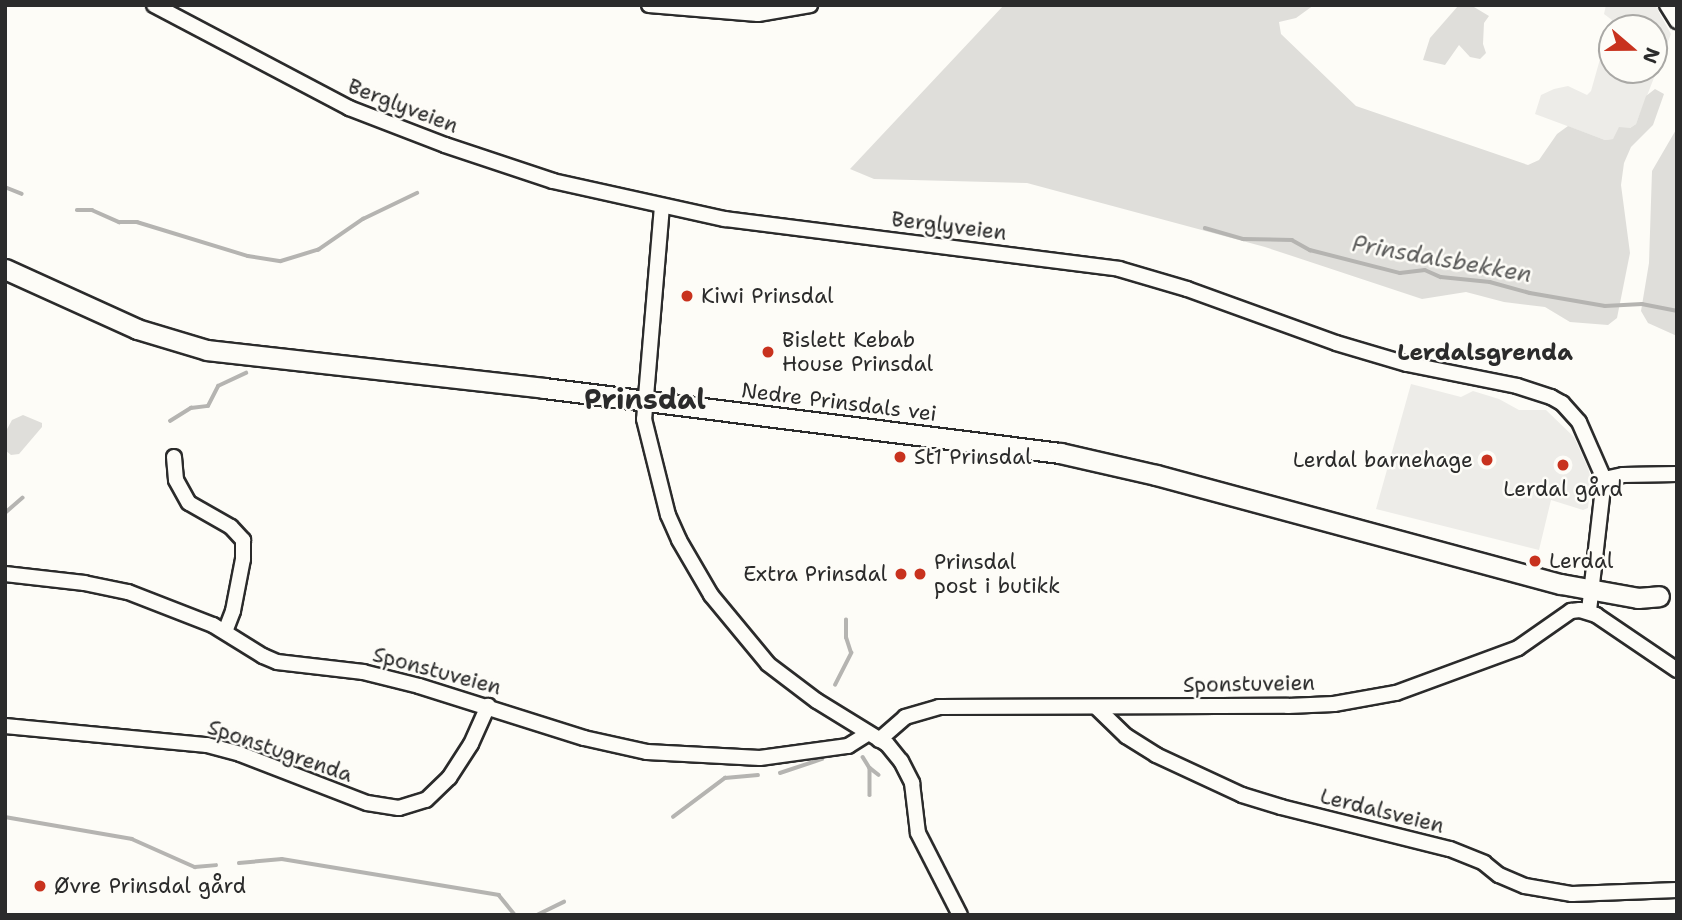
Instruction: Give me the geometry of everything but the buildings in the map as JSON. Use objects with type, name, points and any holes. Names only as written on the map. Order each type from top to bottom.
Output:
[{"type":"main road","name":"Nedre Prinsdals vei","points":[[5,269],[143,332],[207,350],[1060,453],[1156,475],[1464,555],[1496,567],[1593,586],[1638,598],[1668,597]]},
{"type":"street","name":"Berglyveien","points":[[154,5],[313,92],[385,122],[553,181],[725,219],[1092,264],[1156,279],[1335,343],[1407,364],[1517,386],[1551,397],[1562,403],[1580,422],[1604,479],[1593,586]]},
{"type":"street","points":[[649,5],[758,14],[810,5]]},
{"type":"street","points":[[1667,5],[1677,21]]},
{"type":"street","points":[[663,206],[644,401],[650,447],[668,515],[710,595],[768,664],[873,737],[909,772],[918,833],[960,915]]},
{"type":"street","points":[[174,457],[176,480],[189,503],[231,527],[243,540],[238,585],[225,632]]},
{"type":"street","points":[[1604,479],[1623,475],[1677,474]]},
{"type":"street","name":"Sponstuveien","points":[[5,574],[84,583],[128,592],[182,610],[277,662],[363,672],[488,706],[584,738],[664,754],[760,758],[848,746],[873,737],[895,723],[928,709],[1004,705],[1288,706],[1334,704],[1396,694],[1518,648],[1571,611],[1589,611]]},
{"type":"street","points":[[1593,586],[1589,611],[1677,670]]},
{"type":"street","name":"Sponstugrenda","points":[[5,726],[207,745],[240,754],[367,803],[399,808],[426,800],[449,778],[471,744],[488,706]]},
{"type":"street","name":"Lerdalsveien","points":[[1096,707],[1126,736],[1156,755],[1242,795],[1450,849],[1484,863],[1499,874],[1525,886],[1572,894],[1677,890]]},
{"type":"shaded area","points":[[1004,5],[1314,5],[1296,18],[1279,22],[1281,34],[1356,106],[1528,165],[1539,160],[1557,134],[1568,126],[1605,140],[1613,139],[1619,127],[1630,128],[1636,124],[1646,96],[1655,89],[1664,94],[1653,125],[1631,147],[1624,163],[1621,185],[1630,253],[1617,318],[1608,325],[1570,322],[1545,307],[1504,302],[1466,292],[1422,299],[1265,247],[1027,183],[874,179],[850,169]]},
{"type":"shaded area","points":[[1606,5],[1655,5],[1660,14],[1604,14]]},
{"type":"shaded area","points":[[1458,6],[1474,7],[1489,16],[1484,23],[1483,44],[1486,53],[1480,59],[1470,57],[1459,45],[1445,65],[1423,60],[1430,38]]},
{"type":"shaded area","points":[[1598,66],[1598,84],[1652,84],[1636,124],[1613,139],[1605,140],[1535,114],[1541,95],[1554,89],[1568,86],[1587,95],[1591,91]]},
{"type":"shaded area","points":[[1677,128],[1677,336],[1648,323],[1641,311],[1649,263],[1652,171]]},
{"type":"shaded area","name":"Lerdal barnehage","points":[[1411,384],[1461,397],[1473,391],[1499,399],[1519,410],[1546,410],[1574,437],[1588,468],[1591,479],[1588,508],[1583,510],[1551,500],[1539,550],[1376,509]]},
{"type":"shaded area","points":[[23,415],[42,423],[42,427],[19,454],[11,455],[5,450],[6,431],[12,420]]},
{"type":"waterway","name":"Prinsdalsbekken","points":[[5,187],[22,194]]},
{"type":"waterway","name":"Prinsdalsbekken","points":[[77,210],[92,210],[119,222],[137,222],[248,256],[281,261],[318,250],[363,219],[417,193]]},
{"type":"waterway","name":"Prinsdalsbekken","points":[[1205,228],[1243,239],[1292,240],[1310,250],[1400,273],[1425,270],[1441,277],[1490,282],[1530,293],[1605,306],[1642,304],[1677,311]]},
{"type":"waterway","points":[[170,421],[191,408],[208,406],[218,386],[246,373]]},
{"type":"waterway","points":[[5,513],[22,498]]},
{"type":"waterway","points":[[835,685],[851,653],[846,638],[846,620]]},
{"type":"waterway","points":[[863,757],[870,768],[870,795]]},
{"type":"waterway","points":[[780,773],[822,759]]},
{"type":"waterway","points":[[870,768],[879,775]]},
{"type":"waterway","points":[[673,817],[725,778],[758,775]]},
{"type":"waterway","points":[[5,817],[132,839],[195,867],[216,865]]},
{"type":"waterway","points":[[239,863],[282,859],[499,895],[515,915]]},
{"type":"waterway","points":[[537,915],[564,902]]},
{"type":"place","name":"Kiwi Prinsdal","points":[[687,296]]},
{"type":"place","name":"Bislett Kebab House Prinsdal","points":[[768,352]]},
{"type":"place","name":"St1 Prinsdal","points":[[900,457]]},
{"type":"place","name":"Lerdal barnehage","points":[[1487,460]]},
{"type":"place","name":"Lerdal gård","points":[[1563,465]]},
{"type":"place","name":"Lerdal","points":[[1535,561]]},
{"type":"place","name":"Extra Prinsdal","points":[[901,574]]},
{"type":"place","name":"Prinsdal post i butikk","points":[[920,574]]},
{"type":"place","name":"Øvre Prinsdal gård","points":[[40,886]]},
{"type":"district","name":"Lerdalsgrenda","points":[[1485,352]]},
{"type":"district","name":"Prinsdal","points":[[645,399]]}]
